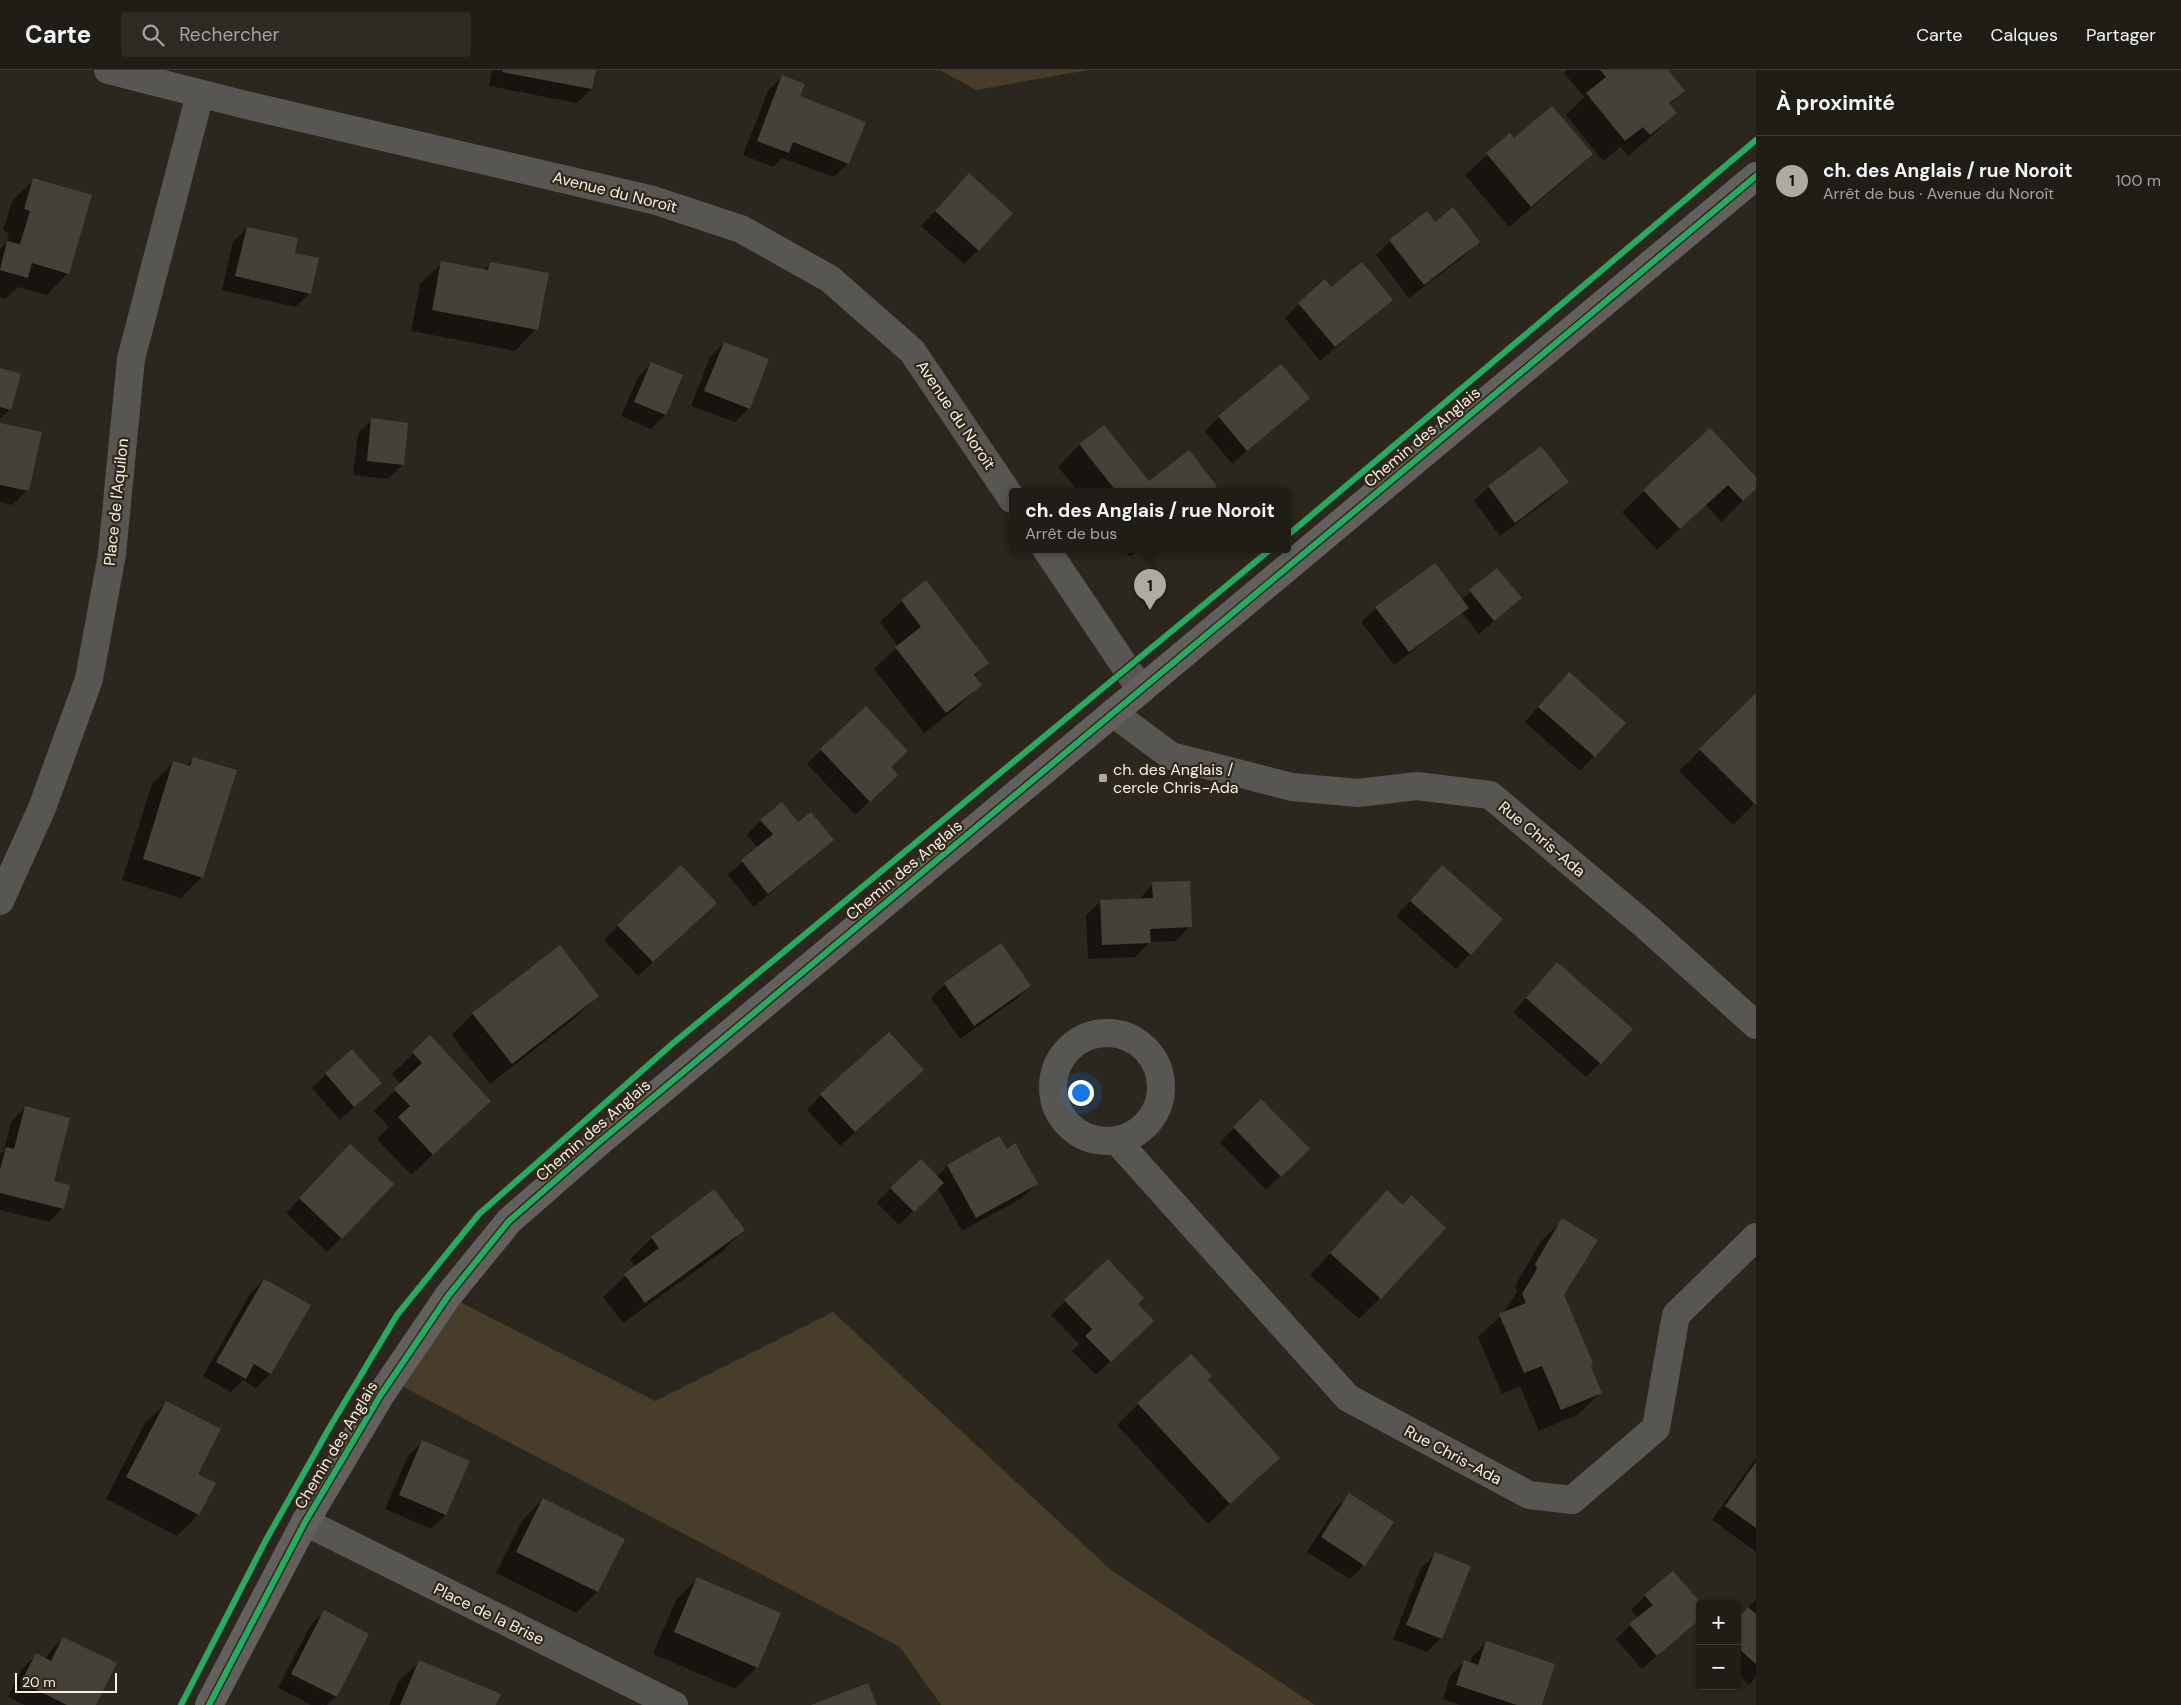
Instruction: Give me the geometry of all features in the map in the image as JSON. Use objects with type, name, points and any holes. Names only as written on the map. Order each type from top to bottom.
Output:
[{"type":"street","name":"Avenue du Noroît","points":[[108,70],[200,94],[653,200],[741,229],[830,279],[912,351],[1009,495]]},
{"type":"street","name":"Place de l'Aquilon","points":[[0,901],[42,808],[89,679],[112,554],[131,359],[200,94]]},
{"type":"street","name":"Chemin des Anglais","points":[[209,1705],[305,1522],[385,1388],[448,1296],[510,1221],[597,1144],[1756,176]]},
{"type":"street","points":[[1049,553],[1141,690]]},
{"type":"street","name":"Rue Chris-Ada","points":[[1113,714],[1171,756],[1292,787],[1358,793],[1417,786],[1490,795],[1646,926],[1756,1025]]},
{"type":"street","name":"Rue Chris-Ada","points":[[1116,1140],[1348,1398],[1529,1496],[1572,1500],[1656,1428],[1676,1315],[1756,1236]]},
{"type":"street","name":"Place de la Brise","points":[[305,1522],[674,1705]]},
{"type":"shaded area","points":[[940,70],[1088,70],[976,90]]},
{"type":"shaded area","points":[[448,1296],[655,1401],[833,1312],[1111,1570],[1315,1705],[941,1705],[900,1647],[394,1382]]},
{"type":"building","points":[[503,70],[596,70],[592,89],[502,72]]},
{"type":"building","points":[[1600,70],[1668,70],[1685,91],[1669,103],[1677,113],[1650,135],[1643,127],[1625,141],[1586,93],[1606,77]]},
{"type":"building","points":[[782,75],[805,84],[800,96],[866,122],[849,164],[793,142],[789,153],[757,141]]},
{"type":"building","points":[[1552,106],[1593,154],[1531,207],[1486,153],[1510,133],[1514,138]]},
{"type":"building","points":[[969,173],[1013,213],[979,251],[935,211]]},
{"type":"building","points":[[33,178],[92,195],[69,274],[32,263],[28,278],[0,270],[7,241],[20,244],[30,211],[24,209]]},
{"type":"building","points":[[1453,207],[1480,242],[1424,285],[1389,240],[1427,211],[1435,222]]},
{"type":"building","points":[[247,227],[298,238],[295,253],[319,258],[311,294],[235,276]]},
{"type":"building","points":[[441,261],[488,270],[490,262],[549,273],[538,330],[432,310]]},
{"type":"building","points":[[1362,262],[1393,300],[1335,347],[1298,303],[1325,279],[1331,287]]},
{"type":"building","points":[[724,342],[769,359],[750,409],[704,391]]},
{"type":"building","points":[[651,362],[683,375],[666,415],[634,402]]},
{"type":"building","points":[[1281,364],[1310,398],[1247,451],[1218,416]]},
{"type":"building","points":[[0,368],[21,374],[11,410],[0,407]]},
{"type":"building","points":[[371,418],[408,423],[404,465],[367,461]]},
{"type":"building","points":[[0,423],[42,432],[29,491],[0,485]]},
{"type":"building","points":[[1104,425],[1149,481],[1189,450],[1217,486],[1214,488],[1114,488],[1079,444]]},
{"type":"building","points":[[1710,428],[1756,477],[1756,489],[1743,501],[1728,485],[1680,529],[1643,490]]},
{"type":"building","points":[[1541,446],[1569,482],[1515,523],[1488,486]]},
{"type":"building","points":[[1435,563],[1469,608],[1409,652],[1375,607]]},
{"type":"building","points":[[1497,568],[1522,598],[1494,621],[1469,590]]},
{"type":"building","points":[[926,580],[989,663],[974,675],[982,685],[946,713],[895,647],[921,627],[901,600]]},
{"type":"building","points":[[1569,672],[1626,723],[1595,757],[1538,707]]},
{"type":"building","points":[[1756,695],[1756,805],[1699,749]]},
{"type":"building","points":[[866,706],[908,751],[891,767],[898,775],[870,802],[820,749]]},
{"type":"building","points":[[193,757],[237,770],[203,878],[143,859],[173,761],[190,766]]},
{"type":"building","points":[[782,802],[798,822],[811,812],[834,840],[768,894],[741,860],[773,834],[760,820]]},
{"type":"building","points":[[681,865],[717,903],[653,962],[617,925]]},
{"type":"building","points":[[1442,865],[1503,919],[1471,955],[1410,901]]},
{"type":"building","points":[[1190,881],[1192,927],[1150,929],[1151,943],[1102,945],[1100,900],[1153,898],[1152,882]]},
{"type":"building","points":[[1001,943],[1031,986],[974,1026],[944,983]]},
{"type":"building","points":[[560,945],[599,996],[512,1064],[472,1013]]},
{"type":"building","points":[[1557,962],[1633,1029],[1601,1064],[1526,998]]},
{"type":"building","points":[[889,1032],[924,1070],[855,1132],[820,1094]]},
{"type":"building","points":[[430,1035],[491,1101],[433,1155],[398,1117],[410,1106],[394,1089],[422,1063],[412,1052]]},
{"type":"building","points":[[352,1049],[382,1083],[354,1107],[325,1073]]},
{"type":"building","points":[[1261,1099],[1310,1149],[1281,1177],[1233,1127]]},
{"type":"building","points":[[25,1106],[70,1118],[54,1181],[70,1185],[64,1209],[0,1193],[0,1170],[6,1147],[14,1149]]},
{"type":"building","points":[[999,1136],[1007,1149],[1015,1143],[1038,1184],[976,1218],[947,1165]]},
{"type":"building","points":[[350,1144],[394,1184],[342,1239],[299,1198]]},
{"type":"building","points":[[921,1159],[944,1183],[914,1212],[890,1188]]},
{"type":"building","points":[[714,1189],[745,1230],[645,1303],[624,1274],[659,1248],[651,1237]]},
{"type":"building","points":[[1387,1190],[1403,1205],[1411,1195],[1446,1228],[1381,1299],[1330,1253]]},
{"type":"building","points":[[1562,1218],[1598,1240],[1564,1295],[1593,1363],[1591,1367],[1602,1393],[1561,1410],[1542,1366],[1524,1373],[1499,1314],[1526,1303],[1522,1294],[1537,1269],[1535,1264]]},
{"type":"building","points":[[1108,1259],[1144,1298],[1138,1304],[1154,1321],[1111,1362],[1085,1336],[1092,1329],[1064,1300]]},
{"type":"building","points":[[264,1279],[311,1305],[271,1374],[254,1364],[246,1379],[216,1362]]},
{"type":"building","points":[[1191,1354],[1212,1376],[1208,1380],[1280,1458],[1230,1504],[1137,1403]]},
{"type":"building","points":[[166,1401],[221,1429],[198,1474],[216,1483],[199,1515],[126,1477]]},
{"type":"building","points":[[422,1440],[470,1461],[446,1515],[399,1495]]},
{"type":"building","points":[[1756,1462],[1756,1528],[1725,1506]]},
{"type":"building","points":[[1349,1493],[1394,1522],[1365,1566],[1321,1537]]},
{"type":"building","points":[[543,1498],[625,1539],[598,1592],[516,1552]]},
{"type":"building","points":[[1435,1552],[1471,1566],[1442,1639],[1406,1625]]},
{"type":"building","points":[[1673,1571],[1698,1600],[1696,1600],[1696,1622],[1657,1656],[1629,1624],[1653,1605],[1644,1595]]},
{"type":"building","points":[[697,1577],[781,1613],[758,1668],[674,1632]]},
{"type":"building","points":[[1748,1607],[1756,1614],[1756,1664],[1741,1651],[1741,1615]]},
{"type":"building","points":[[324,1610],[369,1634],[337,1697],[291,1674]]},
{"type":"building","points":[[63,1637],[117,1663],[96,1705],[67,1705],[21,1682],[36,1653],[51,1661]]},
{"type":"building","points":[[1486,1641],[1555,1664],[1542,1705],[1517,1705],[1456,1685],[1464,1660],[1478,1665]]},
{"type":"building","points":[[419,1660],[501,1694],[496,1705],[400,1705]]},
{"type":"building","points":[[868,1683],[877,1705],[811,1705]]},
{"type":"cycle path","points":[[1291,532],[1756,140]]},
{"type":"cycle path","points":[[209,1705],[305,1522],[380,1396],[448,1296],[509,1221],[597,1144],[1756,176]]},
{"type":"cycle path","points":[[181,1705],[266,1540],[331,1425],[397,1315],[479,1214],[671,1045],[1266,553]]},
{"type":"place","name":"ch. des Anglais / rue Noroit","points":[[1150,610]]},
{"type":"place","name":"ch. des Anglais / cercle Chris-Ada","points":[[1103,778]]}]
